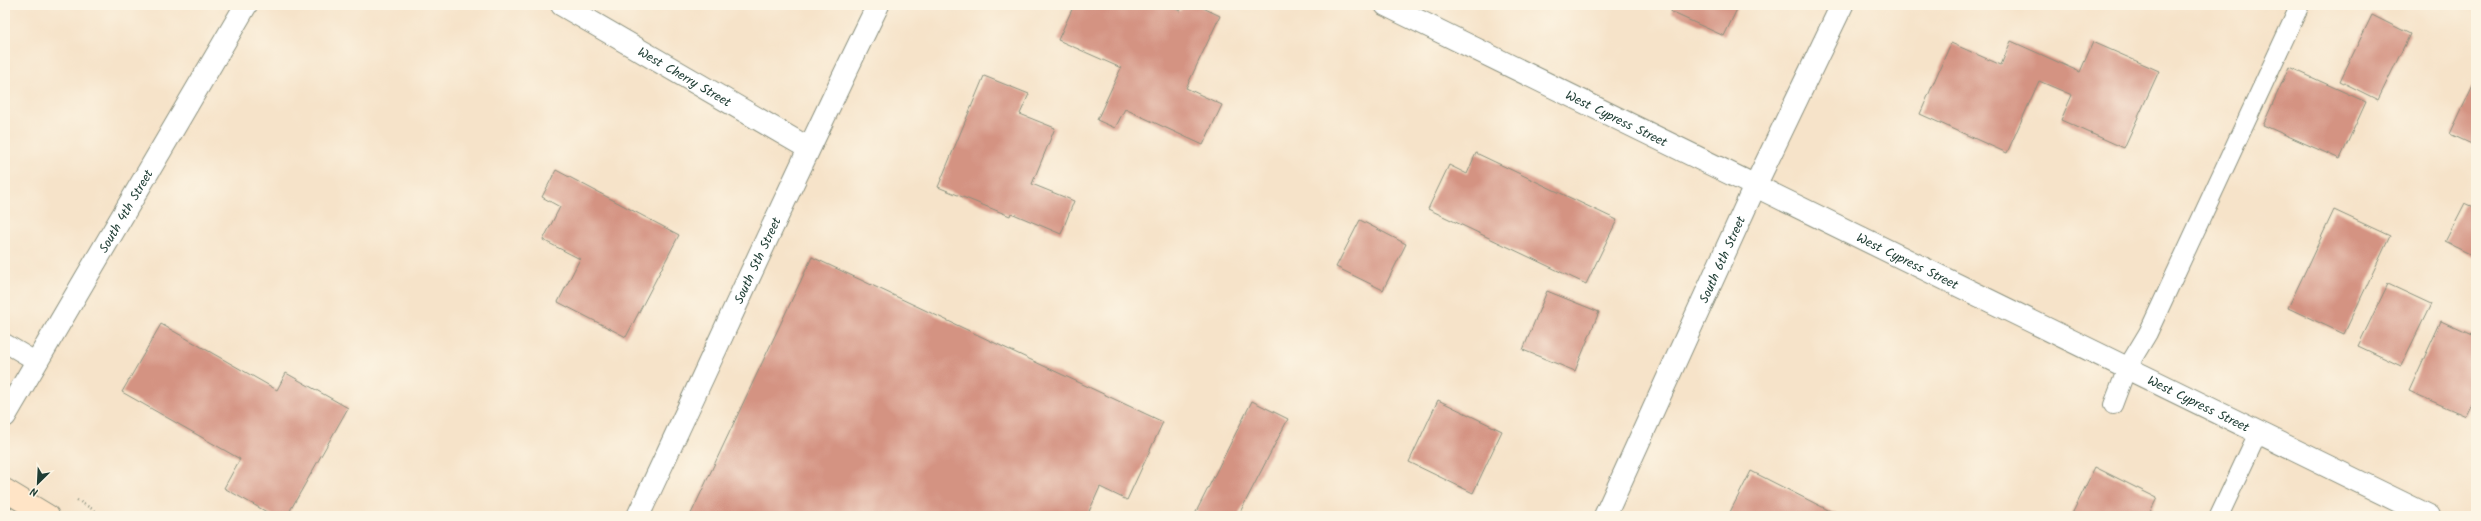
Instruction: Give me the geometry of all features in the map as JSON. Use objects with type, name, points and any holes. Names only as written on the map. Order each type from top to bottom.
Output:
[{"type":"street","name":"South 4th Street","points":[[5,416],[246,5]]},
{"type":"street","name":"West Cherry Street","points":[[562,5],[808,148]]},
{"type":"street","name":"South 5th Street","points":[[638,516],[774,228],[808,148],[878,5]]},
{"type":"street","name":"West Cypress Street","points":[[1386,5],[2429,516]]},
{"type":"street","name":"South 6th Street","points":[[1605,516],[1755,186],[1842,5]]},
{"type":"street","points":[[5,490],[48,516]]},
{"type":"lane","points":[[2113,405],[2127,368],[2148,334],[2300,5]]},
{"type":"lane","points":[[5,343],[37,362]]},
{"type":"lane","points":[[2219,516],[2258,433]]},
{"type":"building","points":[[1074,5],[1167,5],[1180,11],[1183,5],[1197,5],[1220,16],[1186,88],[1222,105],[1203,145],[1125,109],[1115,128],[1097,120],[1121,68],[1058,40]]},
{"type":"building","points":[[1674,5],[1739,5],[1724,36],[1671,12]]},
{"type":"building","points":[[2372,15],[2410,34],[2378,100],[2340,81]]},
{"type":"building","points":[[2011,41],[2080,72],[2093,42],[2159,71],[2124,148],[2061,120],[2072,95],[2039,81],[2007,153],[1920,114],[1951,43],[2001,65]]},
{"type":"building","points":[[2289,67],[2366,102],[2340,159],[2263,125]]},
{"type":"building","points":[[984,76],[1029,94],[1020,114],[1055,128],[1032,184],[1074,201],[1061,234],[1011,213],[1010,216],[938,187]]},
{"type":"building","points":[[2476,79],[2476,146],[2450,134]]},
{"type":"building","points":[[1476,153],[1617,220],[1586,284],[1428,209],[1449,165],[1467,174]]},
{"type":"building","points":[[556,170],[679,235],[626,337],[558,302],[580,259],[543,240],[560,207],[542,197]]},
{"type":"building","points":[[2465,203],[2476,208],[2476,257],[2445,242]]},
{"type":"building","points":[[2334,210],[2390,236],[2344,334],[2288,308]]},
{"type":"building","points":[[1360,220],[1406,244],[1383,290],[1336,267]]},
{"type":"building","points":[[812,257],[1163,422],[1127,500],[1100,487],[1087,516],[690,516]]},
{"type":"building","points":[[2388,284],[2431,304],[2401,366],[2358,346]]},
{"type":"building","points":[[1547,291],[1599,312],[1575,371],[1523,350]]},
{"type":"building","points":[[2441,321],[2476,337],[2476,395],[2466,416],[2409,391]]},
{"type":"building","points":[[161,324],[277,390],[286,373],[348,408],[287,516],[274,516],[224,488],[240,459],[122,392]]},
{"type":"building","points":[[1438,400],[1502,431],[1473,493],[1409,462]]},
{"type":"building","points":[[1252,401],[1288,419],[1238,516],[1194,516]]},
{"type":"building","points":[[2095,467],[2157,498],[2148,516],[2071,516]]},
{"type":"building","points":[[1751,471],[1840,516],[1728,516]]}]
